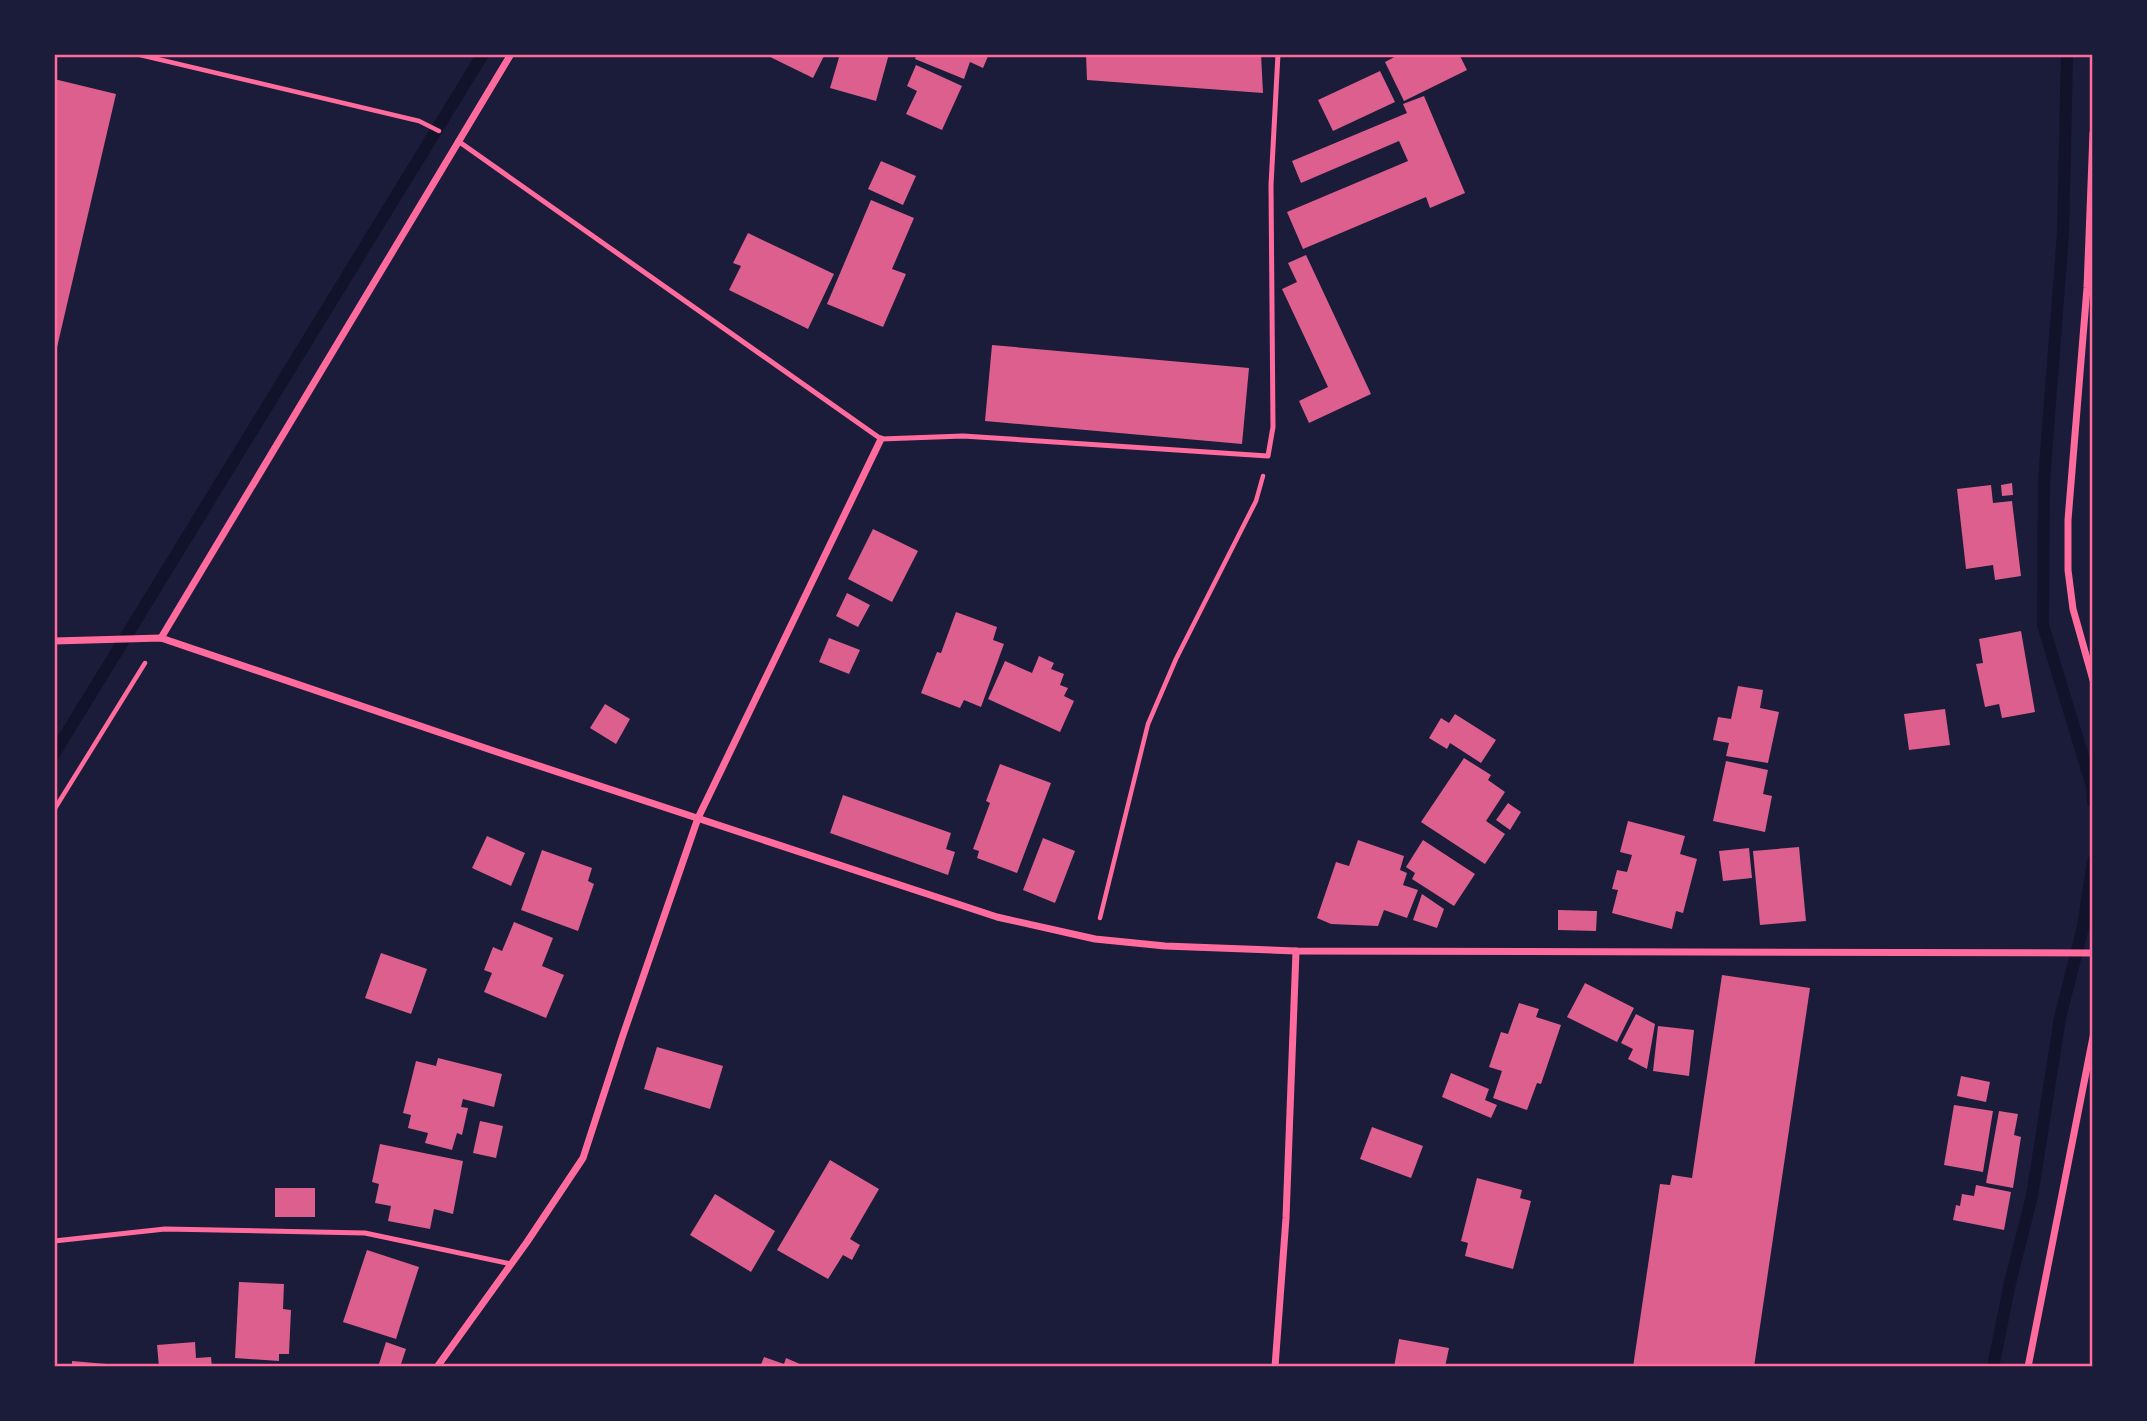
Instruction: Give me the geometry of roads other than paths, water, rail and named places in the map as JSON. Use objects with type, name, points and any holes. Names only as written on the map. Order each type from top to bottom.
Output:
[{"type":"street","points":[[161,638],[511,54]]},
{"type":"street","points":[[2093,133],[2087,288],[2068,520],[2067,570],[2073,609],[2093,680]]},
{"type":"street","points":[[437,1367],[583,1158],[622,1035],[698,818],[881,439]]},
{"type":"street","points":[[54,641],[161,638],[997,917],[1095,939],[1165,946],[1296,951],[2093,953]]},
{"type":"street","points":[[1275,1367],[1286,1218],[1296,951]]},
{"type":"street","points":[[2028,1367],[2093,1037]]},
{"type":"lane","points":[[458,141],[881,439],[963,436],[1268,456],[1273,427],[1271,185],[1278,54]]},
{"type":"lane","points":[[54,1241],[165,1229],[365,1233],[511,1264]]},
{"type":"waterway","points":[[54,754],[483,54]]},
{"type":"waterway","points":[[2067,54],[2063,234],[2044,480],[2043,625],[2092,786],[2093,802]]},
{"type":"waterway","points":[[1993,1367],[2010,1283],[2032,1196],[2060,1018],[2083,927],[2093,861]]}]
